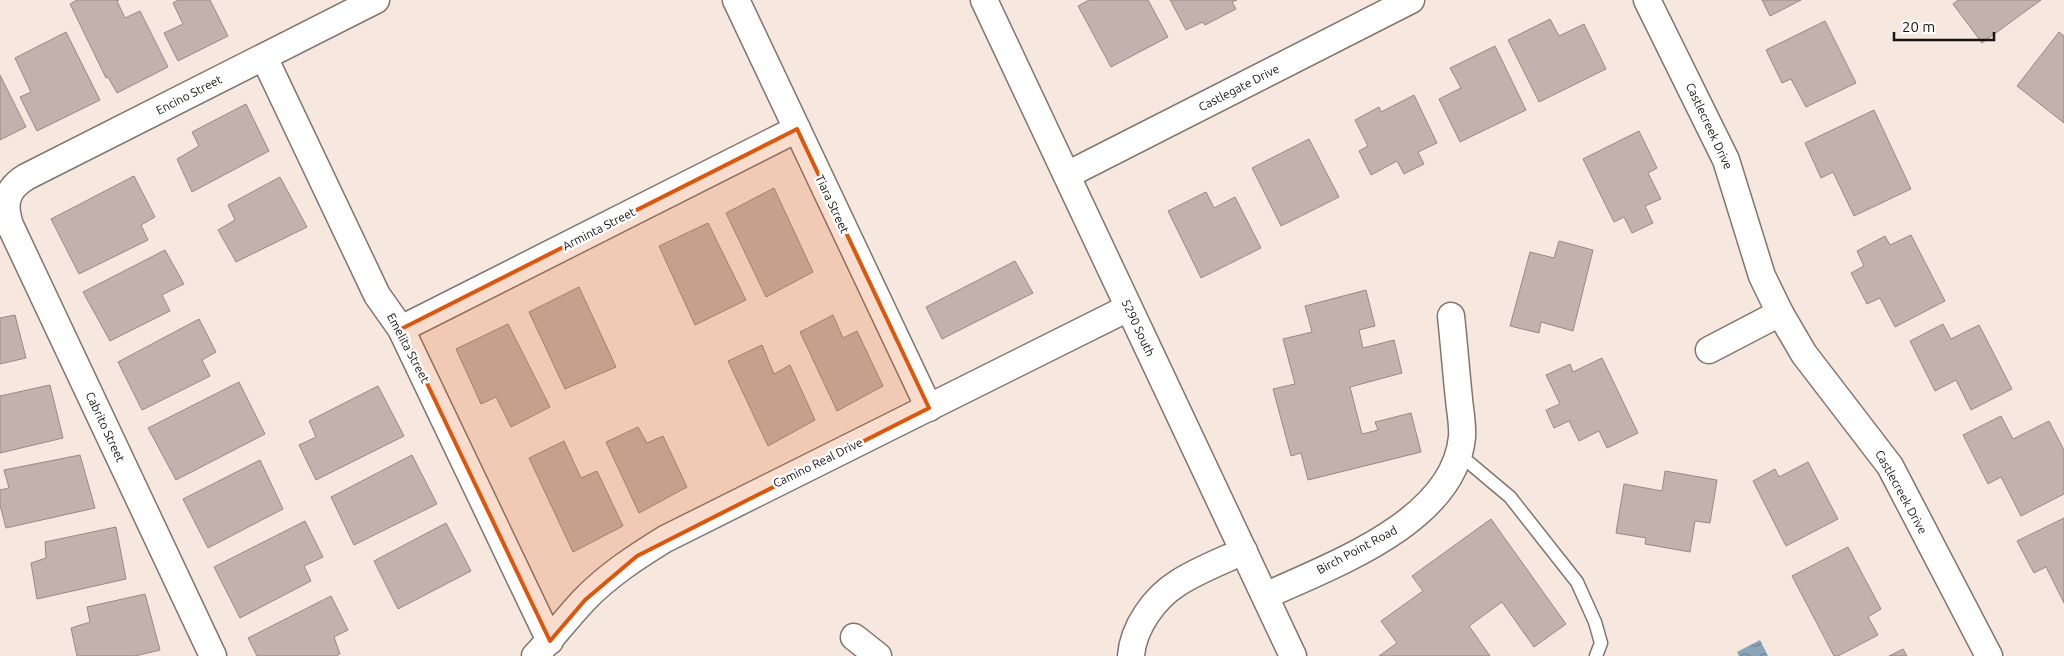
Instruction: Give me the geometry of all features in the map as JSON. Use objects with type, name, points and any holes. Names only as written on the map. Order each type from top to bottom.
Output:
[{"type":"street","name":"Encino Street","points":[[7,196],[17,182],[26,177],[376,0]]},
{"type":"street","name":"Tiara Street","points":[[736,0],[929,408]]},
{"type":"street","name":"5290 South","points":[[984,0],[1293,656]]},
{"type":"street","name":"Castlegate Drive","points":[[1067,175],[1411,0]]},
{"type":"street","name":"Castlecreek Drive","points":[[1647,0],[1726,160],[1757,261],[1780,314],[1814,369],[1890,466],[1989,656]]},
{"type":"street","name":"Emelita Street","points":[[264,57],[377,295],[400,329],[543,648]]},
{"type":"street","name":"Arminta Street","points":[[400,329],[797,129]]},
{"type":"street","name":"Cabrito Street","points":[[7,196],[6,206],[10,225],[213,656]]},
{"type":"street","name":"Camino Real Drive","points":[[543,648],[585,600],[609,577],[637,556],[666,539],[1128,308]]},
{"type":"street","points":[[1709,350],[1780,314]]},
{"type":"street","name":"Birch Point Road","points":[[1265,596],[1331,565],[1399,529],[1432,502],[1451,474],[1460,455],[1463,435],[1451,316]]},
{"type":"street","points":[[1131,656],[1136,632],[1144,618],[1168,590],[1178,583],[1244,551]]},
{"type":"street","points":[[854,637],[878,656]]},
{"type":"lane","points":[[1460,455],[1510,497],[1577,582],[1595,622],[1601,643],[1596,656]]},
{"type":"highlighted area","points":[[797,129],[929,408],[637,556],[585,600],[550,641],[401,329]]},
{"type":"water","points":[[1760,640],[1768,656],[1739,656],[1737,652]]},
{"type":"building","points":[[77,0],[119,0],[117,1],[125,18],[140,11],[168,67],[117,93],[108,77],[106,78],[70,4]]},
{"type":"building","points":[[178,0],[210,0],[228,36],[178,61],[164,33],[183,24],[173,3]]},
{"type":"building","points":[[1089,0],[1148,0],[1168,37],[1111,67],[1078,6]]},
{"type":"building","points":[[1170,0],[1237,0],[1232,2],[1236,9],[1205,25],[1203,22],[1186,30]]},
{"type":"building","points":[[1762,0],[1801,0],[1770,16]]},
{"type":"building","points":[[1958,0],[2041,0],[1982,43],[1953,4]]},
{"type":"building","points":[[1550,19],[1559,36],[1584,24],[1606,69],[1539,102],[1508,40]]},
{"type":"building","points":[[1825,21],[1856,83],[1806,107],[1791,79],[1782,83],[1766,50]]},
{"type":"building","points":[[66,32],[100,100],[37,131],[20,97],[31,92],[15,58]]},
{"type":"building","points":[[2059,32],[2064,36],[2064,123],[2017,86]]},
{"type":"building","points":[[1495,46],[1526,110],[1460,142],[1439,99],[1461,88],[1450,68]]},
{"type":"building","points":[[0,75],[26,127],[0,140]]},
{"type":"building","points":[[1414,95],[1437,143],[1418,152],[1424,164],[1404,174],[1397,161],[1371,175],[1359,151],[1368,146],[1355,120],[1379,107],[1381,112]]},
{"type":"building","points":[[246,104],[269,151],[192,192],[177,159],[199,146],[192,132]]},
{"type":"building","points":[[1874,110],[1911,189],[1854,216],[1833,172],[1821,178],[1805,143]]},
{"type":"building","points":[[1639,131],[1657,168],[1648,173],[1661,199],[1645,206],[1653,223],[1632,233],[1624,217],[1614,222],[1583,159]]},
{"type":"building","points":[[1309,139],[1339,197],[1281,226],[1252,168]]},
{"type":"building","points":[[134,176],[155,217],[141,225],[148,240],[79,274],[51,219]]},
{"type":"building","points":[[280,177],[307,227],[236,262],[218,230],[235,220],[228,205]]},
{"type":"building","points":[[774,188],[813,272],[766,297],[726,213]]},
{"type":"building","points":[[1206,192],[1214,208],[1235,197],[1261,248],[1201,278],[1168,211]]},
{"type":"building","points":[[708,223],[746,300],[695,325],[659,246]]},
{"type":"building","points":[[1911,235],[1945,301],[1895,327],[1880,298],[1867,304],[1851,273],[1864,266],[1857,251],[1885,236],[1890,245]]},
{"type":"building","points":[[1559,241],[1593,250],[1573,331],[1541,322],[1539,333],[1510,326],[1530,252],[1554,258]]},
{"type":"building","points":[[165,250],[184,284],[162,295],[170,311],[110,341],[83,292]]},
{"type":"building","points":[[1015,261],[1033,293],[942,339],[926,307]]},
{"type":"building","points":[[579,287],[616,367],[565,389],[529,312]]},
{"type":"building","points":[[1366,290],[1375,326],[1359,330],[1363,348],[1394,340],[1402,373],[1350,387],[1362,434],[1378,430],[1375,422],[1411,413],[1421,452],[1308,480],[1301,453],[1291,456],[1273,389],[1295,384],[1283,339],[1312,332],[1305,306]]},
{"type":"building","points":[[15,315],[26,358],[0,364],[0,318]]},
{"type":"building","points":[[833,315],[843,338],[857,331],[883,386],[837,411],[800,332]]},
{"type":"building","points":[[199,319],[216,352],[202,360],[210,376],[142,410],[118,362]]},
{"type":"building","points":[[508,324],[550,407],[511,427],[496,397],[481,404],[456,349]]},
{"type":"building","points":[[1943,324],[1951,339],[1979,325],[2012,389],[1971,410],[1956,380],[1935,391],[1910,341]]},
{"type":"building","points":[[762,345],[774,374],[790,365],[815,420],[768,446],[728,361]]},
{"type":"building","points":[[1602,358],[1638,433],[1607,448],[1599,431],[1579,441],[1569,421],[1554,428],[1546,410],[1560,404],[1546,375],[1570,364],[1573,372]]},
{"type":"building","points":[[239,382],[265,434],[176,480],[148,428]]},
{"type":"building","points":[[50,385],[63,438],[0,453],[0,396]]},
{"type":"building","points":[[378,386],[404,436],[316,480],[299,445],[316,437],[309,421]]},
{"type":"building","points":[[2001,416],[2013,439],[2049,421],[2064,450],[2064,494],[2021,516],[2001,477],[1988,484],[1963,435]]},
{"type":"building","points":[[638,427],[647,443],[663,436],[687,487],[639,513],[606,442]]},
{"type":"building","points":[[564,441],[581,478],[597,471],[623,526],[573,552],[529,458]]},
{"type":"building","points":[[80,455],[95,508],[6,528],[0,505],[0,490],[9,488],[4,470]]},
{"type":"building","points":[[412,455],[437,504],[354,545],[331,497]]},
{"type":"building","points":[[260,460],[283,509],[208,548],[183,499]]},
{"type":"building","points":[[1808,462],[1838,519],[1786,546],[1753,481],[1775,469],[1779,477]]},
{"type":"building","points":[[1665,471],[1717,480],[1710,523],[1695,521],[1690,552],[1645,544],[1646,538],[1616,533],[1624,484],[1662,491]]},
{"type":"building","points":[[2064,518],[2064,603],[2046,567],[2034,573],[2017,541]]},
{"type":"building","points":[[1491,519],[1566,624],[1534,647],[1502,602],[1469,626],[1490,656],[1379,656],[1397,643],[1381,621],[1423,591],[1412,576]]},
{"type":"building","points":[[305,521],[323,557],[304,566],[311,581],[240,618],[214,567]]},
{"type":"building","points":[[446,523],[471,571],[398,609],[374,561]]},
{"type":"building","points":[[116,527],[126,579],[37,599],[31,563],[46,558],[45,542]]},
{"type":"building","points":[[1848,547],[1881,609],[1868,617],[1878,635],[1838,656],[1834,656],[1792,576]]},
{"type":"building","points":[[145,594],[160,650],[135,656],[77,656],[71,628],[90,622],[87,607]]},
{"type":"building","points":[[331,596],[348,630],[334,637],[340,654],[336,656],[257,656],[248,638]]},
{"type":"building","points":[[1903,649],[1907,656],[1889,656]]}]
